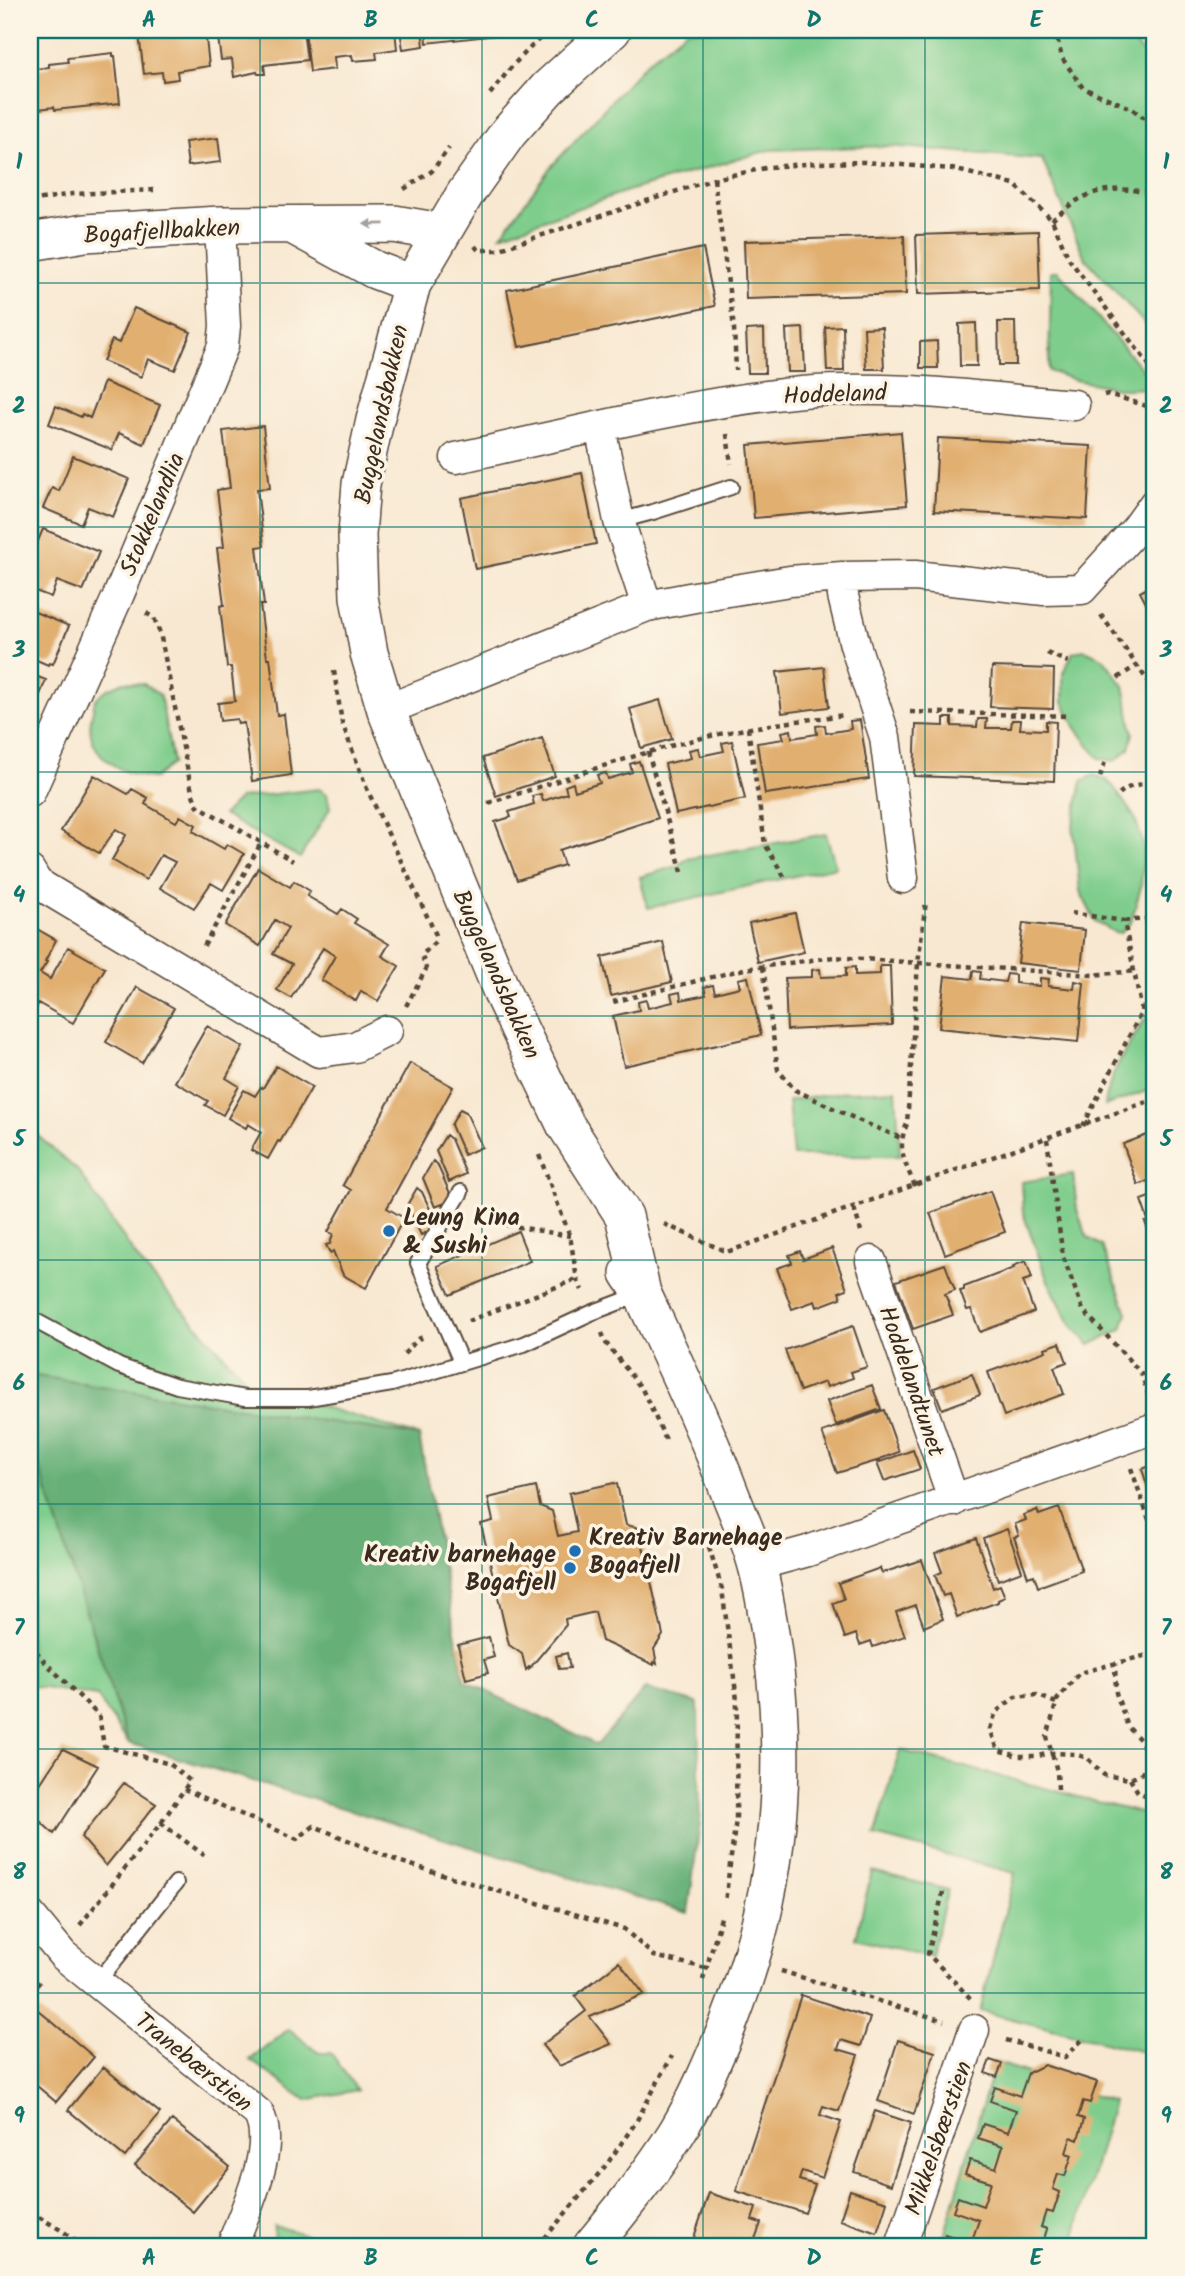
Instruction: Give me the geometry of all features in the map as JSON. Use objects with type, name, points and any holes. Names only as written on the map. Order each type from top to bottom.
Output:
[{"type":"street","name":"Buggelandsbakken","points":[[592,2246],[635,2194],[677,2131],[709,2071],[750,1962],[767,1893],[778,1828],[781,1774],[779,1702],[757,1565],[711,1442],[642,1293],[624,1216],[565,1124],[503,997],[386,710],[369,653],[359,597],[358,535],[361,484],[375,420],[412,284],[455,236],[508,133],[548,88],[612,30]]},
{"type":"street","name":"Bogafjellbakken","points":[[30,242],[85,233],[220,225],[394,224],[455,236]]},
{"type":"street","name":"Stokkelandlia","points":[[30,792],[119,594],[223,346],[225,326],[220,225]]},
{"type":"street","name":"Bogafjellbakken","points":[[295,226],[375,270],[412,284]]},
{"type":"street","name":"Hoddeland","points":[[456,458],[730,401],[804,392],[911,391],[1074,405]]},
{"type":"street","points":[[600,427],[619,521],[648,606]]},
{"type":"street","points":[[386,710],[648,606],[790,581],[915,576],[1044,590],[1082,589],[1137,528],[1155,503]]},
{"type":"street","points":[[842,578],[843,596],[855,645],[885,737],[902,878]]},
{"type":"street","points":[[30,871],[37,883],[319,1052],[355,1047],[387,1031]]},
{"type":"street","name":"Hoddelandtunet","points":[[871,1261],[954,1501]]},
{"type":"street","points":[[757,1565],[808,1551],[954,1501],[1120,1440],[1153,1415]]},
{"type":"street","name":"Tranebærstien","points":[[30,1915],[63,1955],[258,2113],[265,2138],[258,2177],[235,2238],[235,2246]]},
{"type":"street","name":"Mikkelsbærstien","points":[[901,2246],[974,2031]]},
{"type":"lane","points":[[619,521],[731,487]]},
{"type":"lane","points":[[461,1192],[418,1263],[461,1362]]},
{"type":"lane","points":[[30,1318],[119,1366],[177,1386],[245,1398],[308,1398],[392,1384],[524,1343],[642,1293]]},
{"type":"lane","points":[[97,1983],[176,1883]]},
{"type":"path","points":[[1055,30],[1062,58],[1083,88],[1131,108],[1155,126]]},
{"type":"path","points":[[455,236],[478,250],[497,250],[714,180],[770,167],[865,162],[952,169],[1014,184],[1052,220],[1069,259],[1155,373]]},
{"type":"path","points":[[714,180],[734,328],[730,401],[734,484],[731,487]]},
{"type":"path","points":[[1052,220],[1081,198],[1097,191],[1155,194]]},
{"type":"path","points":[[1074,405],[1108,394],[1147,406],[1155,400]]},
{"type":"path","points":[[1082,589],[1155,691]]},
{"type":"path","points":[[119,594],[154,618],[160,632],[192,792],[197,805],[293,860]]},
{"type":"path","points":[[1047,653],[1068,662]]},
{"type":"path","points":[[1118,678],[1137,665]]},
{"type":"path","points":[[333,668],[342,723],[354,756],[444,951]]},
{"type":"path","points":[[488,803],[648,752],[748,727],[877,711],[1070,716]]},
{"type":"path","points":[[748,727],[765,844],[785,878]]},
{"type":"path","points":[[648,752],[682,873]]},
{"type":"path","points":[[1100,777],[1106,759]]},
{"type":"path","points":[[1119,794],[1135,784],[1155,784]]},
{"type":"path","points":[[188,974],[261,843]]},
{"type":"path","points":[[915,1186],[903,1157],[901,1138],[907,1124],[918,963],[927,899]]},
{"type":"path","points":[[1071,913],[1124,921],[1146,919],[1155,914]]},
{"type":"path","points":[[1124,921],[1142,1012]]},
{"type":"path","points":[[387,1031],[400,1018],[426,969],[422,955],[438,939]]},
{"type":"path","points":[[613,1002],[744,970],[834,957],[1093,975],[1134,971]]},
{"type":"path","points":[[763,967],[778,1070],[795,1090],[901,1138]]},
{"type":"path","points":[[1083,1126],[1142,1012],[1155,997]]},
{"type":"path","points":[[661,1217],[665,1225],[727,1252],[1155,1099]]},
{"type":"path","points":[[1047,1139],[1063,1257],[1083,1310],[1141,1373],[1153,1415]]},
{"type":"path","points":[[538,1152],[570,1236],[577,1279],[592,1313],[606,1343],[642,1389],[671,1452]]},
{"type":"path","points":[[507,1225],[570,1236]]},
{"type":"path","points":[[392,1384],[405,1352],[418,1339],[577,1279]]},
{"type":"path","points":[[1120,1440],[1155,1537]]},
{"type":"path","points":[[701,1986],[724,1908],[736,1818],[737,1700],[722,1589],[702,1527]]},
{"type":"path","points":[[30,1643],[42,1659],[99,1716],[104,1746],[170,1763],[190,1781],[161,1823],[74,1933],[63,1955],[30,1993]]},
{"type":"path","points":[[1058,1789],[1058,1771],[1047,1737],[1056,1703],[1079,1673],[1155,1653]]},
{"type":"path","points":[[1056,1703],[1037,1695],[1015,1697],[996,1712],[990,1729],[999,1750],[1018,1756],[1075,1754],[1087,1758],[1104,1775],[1130,1779],[1141,1774],[1149,1762],[1142,1742],[1128,1727],[1116,1693],[1115,1663]]},
{"type":"path","points":[[1130,1779],[1138,1792],[1155,1798]]},
{"type":"path","points":[[184,1789],[296,1839],[314,1826],[398,1861],[624,1929],[654,1956],[706,1968]]},
{"type":"path","points":[[161,1823],[204,1856]]},
{"type":"path","points":[[943,1892],[928,1954],[963,1989],[980,2011],[974,2031]]},
{"type":"path","points":[[750,1962],[876,2000]]},
{"type":"path","points":[[1065,2057],[1084,2038]]},
{"type":"path","points":[[538,2246],[607,2164],[636,2122],[674,2053]]},
{"type":"path","points":[[30,2212],[83,2246]]},
{"type":"green space","points":[[687,30],[1122,30],[1155,66],[1155,335],[1085,258],[1042,159],[889,146],[769,150],[624,192],[501,235],[550,168],[647,62]]},
{"type":"green space","points":[[1051,271],[1058,271],[1155,384],[1155,388],[1122,389],[1075,380],[1049,371]]},
{"type":"green space","points":[[1085,650],[1103,658],[1124,686],[1133,733],[1129,749],[1115,761],[1099,758],[1076,728],[1063,702],[1063,673],[1073,652]]},
{"type":"green space","points":[[124,682],[144,684],[160,695],[173,763],[154,778],[116,767],[98,751],[93,740],[90,728],[96,699],[105,691]]},
{"type":"green space","points":[[1094,775],[1113,786],[1135,818],[1144,846],[1141,887],[1131,922],[1121,933],[1095,921],[1080,891],[1073,825],[1082,781]]},
{"type":"green space","points":[[319,789],[327,794],[330,808],[300,858],[223,815],[240,798]]},
{"type":"green space","points":[[826,834],[836,867],[648,908],[640,877],[677,866],[687,859]]},
{"type":"green space","points":[[1152,1008],[1155,1009],[1155,1088],[1105,1106],[1116,1068]]},
{"type":"green space","points":[[896,1090],[900,1156],[793,1156],[788,1101],[845,1092]]},
{"type":"green space","points":[[30,1129],[78,1171],[142,1265],[251,1385],[419,1436],[30,1375]]},
{"type":"green space","points":[[1073,1174],[1077,1210],[1087,1237],[1102,1246],[1127,1313],[1122,1329],[1090,1345],[1071,1325],[1047,1279],[1023,1213],[1021,1182]]},
{"type":"green space","points":[[30,1375],[419,1436],[464,1680],[597,1745],[645,1689],[698,1703],[700,1823],[688,1913],[128,1743],[30,1437]]},
{"type":"green space","points":[[30,1437],[128,1743],[97,1696],[30,1686]]},
{"type":"green space","points":[[900,1750],[1155,1817],[1155,2055],[980,2011],[1015,1873],[875,1836]]},
{"type":"green space","points":[[872,1871],[948,1890],[931,1956],[856,1938]]},
{"type":"green space","points":[[289,2029],[319,2053],[331,2053],[357,2090],[306,2100],[250,2060]]},
{"type":"green space","points":[[995,2062],[1113,2102],[1072,2246],[941,2246]]},
{"type":"green space","points":[[274,2226],[305,2234],[310,2246],[273,2246]]},
{"type":"building","points":[[170,30],[205,30],[209,66],[177,71],[178,79],[163,81],[162,72],[144,74],[139,35],[171,32]]},
{"type":"building","points":[[217,30],[303,30],[307,60],[264,65],[265,74],[257,72],[234,77],[232,59],[221,60]]},
{"type":"building","points":[[305,30],[395,30],[397,49],[376,52],[377,59],[353,61],[352,55],[334,57],[335,69],[310,72]]},
{"type":"building","points":[[400,30],[422,30],[424,46],[403,49]]},
{"type":"building","points":[[426,30],[497,30],[498,35],[427,43]]},
{"type":"building","points":[[113,53],[120,103],[30,110],[30,70],[68,62],[67,58]]},
{"type":"building","points":[[218,138],[221,162],[188,166],[185,142]]},
{"type":"building","points":[[1038,231],[1040,290],[918,294],[916,235]]},
{"type":"building","points":[[904,236],[906,294],[746,299],[744,241]]},
{"type":"building","points":[[703,248],[715,306],[519,347],[507,290]]},
{"type":"building","points":[[134,308],[191,332],[175,370],[148,359],[141,377],[103,361],[112,340],[119,343]]},
{"type":"building","points":[[998,322],[1015,322],[1016,365],[999,365]]},
{"type":"building","points":[[976,323],[977,366],[960,366],[959,324]]},
{"type":"building","points":[[843,326],[844,371],[827,371],[825,327]]},
{"type":"building","points":[[882,327],[884,369],[866,369],[864,328]]},
{"type":"building","points":[[803,328],[805,372],[788,372],[786,329]]},
{"type":"building","points":[[764,329],[765,373],[748,373],[746,330]]},
{"type":"building","points":[[937,341],[938,368],[920,368],[920,342]]},
{"type":"building","points":[[104,382],[160,405],[144,444],[119,433],[112,450],[49,424],[56,406],[90,418]]},
{"type":"building","points":[[263,426],[270,488],[257,489],[264,546],[257,547],[264,605],[260,605],[277,715],[284,714],[291,775],[252,781],[244,723],[238,724],[237,719],[220,721],[218,703],[235,701],[231,667],[227,667],[220,606],[224,605],[217,548],[224,547],[217,490],[230,488],[223,431]]},
{"type":"building","points":[[901,432],[907,505],[754,518],[748,445]]},
{"type":"building","points":[[938,438],[1091,446],[1087,519],[934,511]]},
{"type":"building","points":[[73,456],[129,479],[113,517],[88,507],[81,524],[43,508],[52,488],[59,491]]},
{"type":"building","points":[[582,473],[596,544],[475,569],[461,498]]},
{"type":"building","points":[[43,529],[99,552],[83,591],[57,581],[51,597],[30,589],[30,560]]},
{"type":"building","points":[[1155,584],[1155,608],[1150,611],[1140,592]]},
{"type":"building","points":[[30,610],[69,626],[53,664],[48,665],[30,657]]},
{"type":"building","points":[[824,667],[829,707],[782,713],[777,672]]},
{"type":"building","points":[[992,667],[1054,669],[1053,709],[990,707]]},
{"type":"building","points":[[30,674],[46,680],[30,719]]},
{"type":"building","points":[[660,700],[672,739],[641,748],[630,709]]},
{"type":"building","points":[[944,718],[952,718],[952,726],[977,727],[978,719],[987,719],[986,728],[1011,728],[1012,720],[1021,720],[1020,729],[1046,730],[1046,721],[1056,722],[1054,781],[914,776],[916,725],[944,726]]},
{"type":"building","points":[[860,720],[869,779],[765,794],[757,743],[784,739],[782,732],[791,730],[792,738],[817,734],[816,726],[825,725],[826,733],[851,729],[850,721]]},
{"type":"building","points":[[542,738],[555,776],[496,796],[483,758]]},
{"type":"building","points":[[732,741],[745,799],[676,814],[665,764],[691,758],[689,750],[698,748],[700,756],[724,751],[722,743]]},
{"type":"building","points":[[639,761],[658,818],[559,850],[564,865],[517,880],[495,822],[511,817],[509,812],[534,804],[532,796],[541,794],[543,801],[567,793],[565,786],[573,783],[575,791],[600,783],[597,775],[606,773],[608,779],[632,772],[630,764]]},
{"type":"building","points":[[94,775],[128,794],[132,789],[148,798],[145,804],[176,822],[180,816],[196,825],[193,831],[224,849],[227,844],[244,854],[223,890],[211,883],[194,908],[160,888],[175,862],[161,855],[146,880],[112,860],[126,835],[116,829],[99,853],[61,831]]},
{"type":"building","points":[[258,868],[290,887],[294,881],[310,891],[307,896],[338,914],[342,909],[357,919],[354,923],[389,944],[382,956],[399,966],[378,1001],[361,991],[356,1001],[321,980],[335,956],[323,948],[291,998],[277,990],[292,964],[273,954],[288,928],[275,920],[260,946],[225,925]]},
{"type":"building","points":[[795,913],[804,952],[758,962],[749,923]]},
{"type":"building","points":[[1023,923],[1085,930],[1081,970],[1018,963]]},
{"type":"building","points":[[30,925],[56,940],[40,973],[50,979],[68,947],[105,968],[73,1023],[38,1003],[37,1007],[30,1003]]},
{"type":"building","points":[[663,942],[672,982],[611,996],[602,957]]},
{"type":"building","points":[[880,966],[890,966],[892,1025],[787,1030],[785,978],[812,977],[812,970],[820,969],[821,977],[846,976],[846,968],[855,967],[855,975],[880,974]]},
{"type":"building","points":[[973,971],[981,972],[980,979],[1005,982],[1007,974],[1015,975],[1015,983],[1040,986],[1040,978],[1049,979],[1048,986],[1074,989],[1075,981],[1084,983],[1078,1042],[939,1028],[945,976],[972,979]]},
{"type":"building","points":[[748,977],[761,1035],[624,1066],[613,1016],[639,1010],[638,1002],[646,1000],[648,1008],[673,1002],[671,994],[680,992],[681,1000],[706,995],[704,987],[713,985],[715,993],[740,987],[738,979]]},
{"type":"building","points":[[137,987],[174,1008],[142,1063],[106,1042]]},
{"type":"building","points":[[207,1026],[243,1047],[226,1078],[239,1086],[223,1115],[205,1105],[208,1101],[175,1082]]},
{"type":"building","points":[[410,1063],[453,1087],[387,1208],[404,1218],[366,1288],[343,1275],[333,1251],[330,1253],[326,1245],[330,1244],[333,1234],[328,1232],[351,1190],[343,1185]]},
{"type":"building","points":[[276,1066],[312,1087],[268,1159],[251,1150],[261,1132],[248,1124],[246,1128],[228,1118],[244,1090],[255,1096]]},
{"type":"building","points":[[460,1109],[466,1112],[482,1147],[464,1155],[451,1125]]},
{"type":"building","points":[[1155,1132],[1155,1178],[1138,1185],[1123,1144]]},
{"type":"building","points":[[446,1135],[451,1139],[466,1174],[449,1182],[436,1151]]},
{"type":"building","points":[[433,1161],[437,1164],[453,1200],[435,1207],[423,1178]]},
{"type":"building","points":[[417,1188],[422,1192],[438,1226],[421,1235],[407,1205]]},
{"type":"building","points":[[990,1191],[1005,1232],[945,1254],[930,1213]]},
{"type":"building","points":[[1155,1195],[1155,1217],[1148,1220],[1141,1200]]},
{"type":"building","points":[[1155,1218],[1155,1249],[1145,1222]]},
{"type":"building","points":[[518,1231],[530,1261],[450,1295],[437,1266]]},
{"type":"building","points":[[832,1248],[847,1289],[839,1292],[841,1298],[817,1307],[815,1301],[792,1309],[777,1268],[792,1263],[789,1255],[800,1251],[803,1259]]},
{"type":"building","points":[[1026,1261],[1032,1278],[1023,1281],[1034,1312],[980,1332],[960,1291]]},
{"type":"building","points":[[945,1264],[955,1290],[945,1294],[953,1315],[913,1329],[896,1281]]},
{"type":"building","points":[[853,1326],[867,1367],[851,1372],[853,1378],[827,1387],[825,1382],[800,1391],[785,1350]]},
{"type":"building","points":[[1060,1343],[1067,1362],[1054,1367],[1064,1394],[1004,1416],[988,1372],[1046,1351],[1045,1348]]},
{"type":"building","points":[[972,1374],[980,1395],[942,1409],[934,1388]]},
{"type":"building","points":[[872,1385],[881,1409],[836,1425],[827,1401]]},
{"type":"building","points":[[884,1410],[899,1452],[837,1473],[822,1432]]},
{"type":"building","points":[[913,1450],[920,1469],[884,1481],[877,1463]]},
{"type":"building","points":[[1155,1464],[1155,1510],[1142,1469]]},
{"type":"building","points":[[617,1484],[626,1525],[639,1528],[663,1635],[654,1649],[657,1664],[602,1641],[595,1612],[565,1619],[566,1625],[526,1670],[522,1654],[509,1645],[481,1524],[493,1521],[488,1498],[536,1487],[540,1506],[552,1511],[558,1536],[577,1532],[569,1493]]},
{"type":"building","points":[[1059,1508],[1082,1571],[1038,1587],[1034,1575],[1028,1577],[1014,1537],[1019,1536],[1015,1524],[1026,1520],[1024,1515],[1037,1510],[1039,1515]]},
{"type":"building","points":[[1007,1529],[1022,1571],[998,1580],[983,1538]]},
{"type":"building","points":[[976,1538],[993,1588],[1000,1585],[1005,1597],[957,1617],[949,1594],[943,1596],[935,1575],[942,1572],[935,1553]]},
{"type":"building","points":[[922,1560],[943,1619],[924,1627],[916,1605],[896,1612],[905,1636],[873,1647],[871,1641],[860,1645],[856,1634],[845,1638],[833,1603],[844,1599],[838,1583],[880,1568],[882,1573]]},
{"type":"building","points":[[489,1637],[494,1657],[484,1660],[488,1673],[466,1679],[458,1645]]},
{"type":"building","points":[[567,1653],[570,1668],[559,1669],[556,1656]]},
{"type":"building","points":[[63,1749],[98,1766],[54,1834],[30,1812],[30,1799]]},
{"type":"building","points":[[124,1783],[156,1804],[106,1866],[81,1837]]},
{"type":"building","points":[[619,1962],[644,1994],[590,2017],[611,2044],[559,2066],[542,2045],[586,2011],[575,1996]]},
{"type":"building","points":[[801,1995],[870,2018],[861,2046],[841,2040],[838,2049],[858,2055],[839,2111],[823,2106],[820,2115],[841,2122],[822,2178],[802,2171],[799,2180],[815,2185],[805,2213],[736,2191]]},
{"type":"building","points":[[38,2010],[94,2057],[56,2102],[30,2080],[30,2019]]},
{"type":"building","points":[[898,2040],[935,2052],[914,2114],[878,2101]]},
{"type":"building","points":[[990,2060],[1002,2064],[997,2077],[985,2073]]},
{"type":"building","points":[[1044,2065],[1097,2082],[1090,2103],[1083,2101],[1078,2117],[1084,2119],[1078,2140],[1071,2137],[1066,2153],[1072,2155],[1065,2176],[1058,2174],[1053,2189],[1060,2192],[1053,2213],[1046,2211],[1041,2227],[1047,2229],[1042,2246],[941,2246],[945,2234],[971,2243],[979,2220],[953,2211],[958,2197],[983,2206],[991,2182],[965,2174],[970,2160],[996,2168],[1003,2146],[978,2138],[983,2124],[1008,2132],[1016,2110],[990,2101],[995,2087],[1020,2096],[1028,2073]]},
{"type":"building","points":[[103,2067],[160,2113],[125,2157],[68,2110]]},
{"type":"building","points":[[875,2111],[911,2123],[891,2185],[854,2172]]},
{"type":"building","points":[[172,2120],[230,2167],[193,2212],[135,2165]]},
{"type":"building","points":[[850,2190],[887,2202],[877,2233],[840,2220]]},
{"type":"building","points":[[709,2193],[756,2208],[752,2220],[761,2223],[755,2239],[775,2246],[691,2246]]},
{"type":"place","name":"Leung Kina & Sushi","points":[[389,1231]]},
{"type":"place","name":"Kreativ Barnehage Bogafjell","points":[[575,1551]]},
{"type":"place","name":"Kreativ barnehage Bogafjell","points":[[570,1568]]}]
